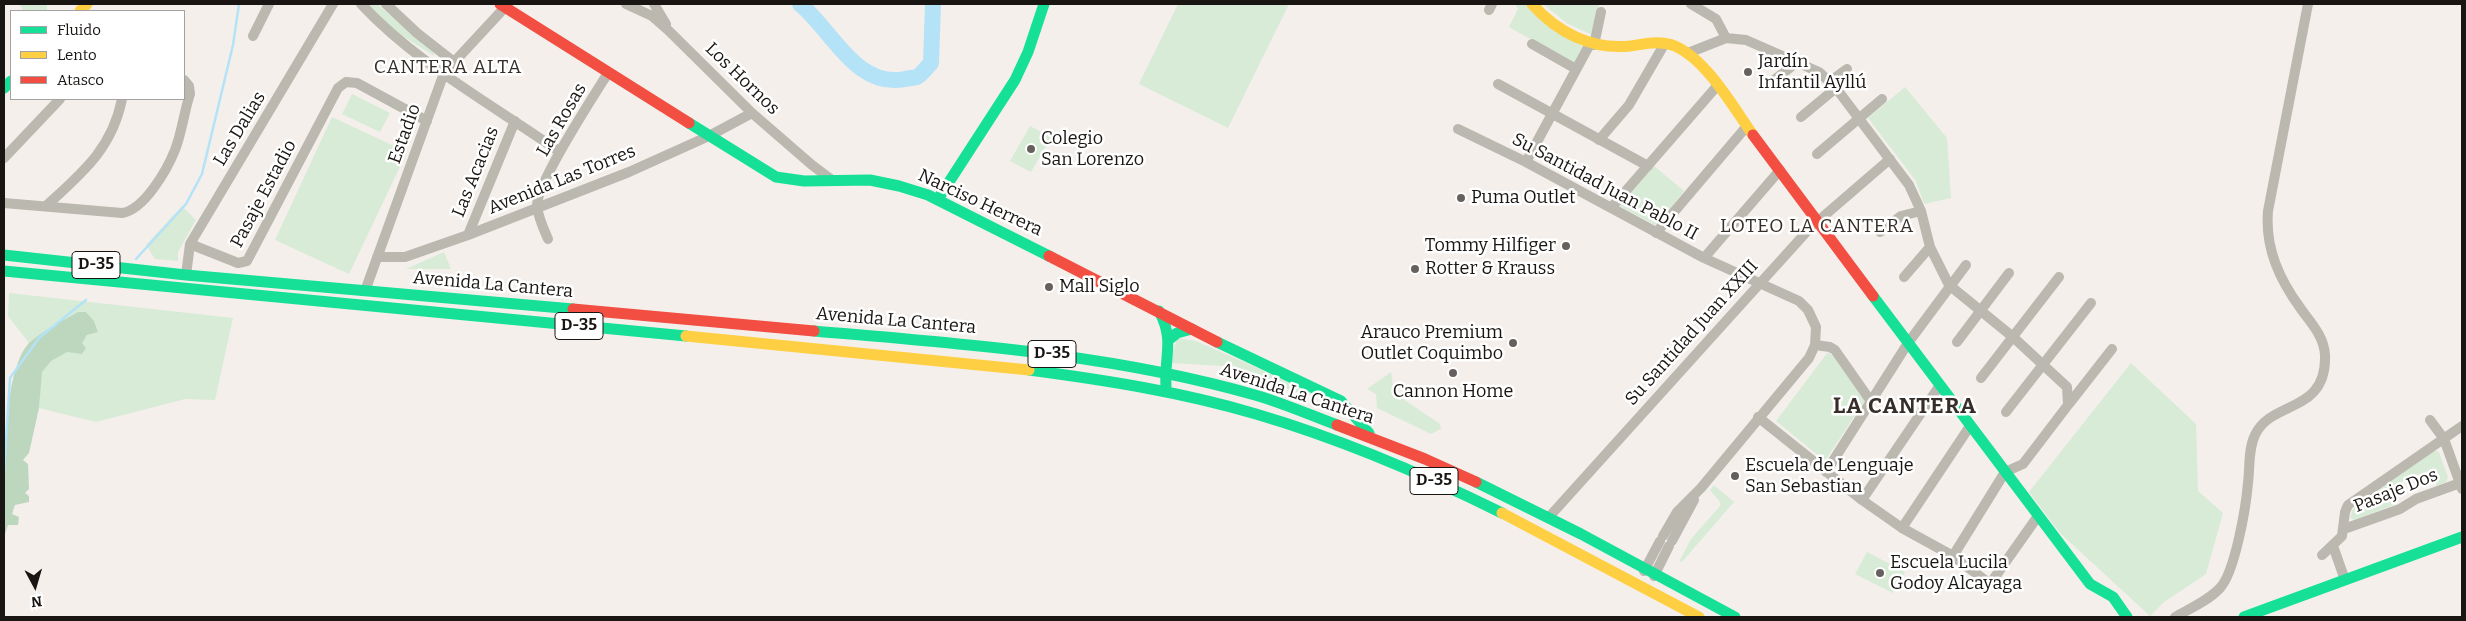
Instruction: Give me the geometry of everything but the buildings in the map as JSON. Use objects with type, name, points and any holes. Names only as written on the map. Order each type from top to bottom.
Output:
[{"type":"main road","points":[[938,199],[1015,80],[1028,52],[1044,4]]},
{"type":"main road","points":[[1532,4],[1560,30],[1592,44],[1612,46],[1665,43],[1688,53],[1701,65],[1816,221],[2090,584],[2113,597],[2128,617]]},
{"type":"main road","name":"Narciso Herrera","points":[[504,5],[608,73],[776,177],[801,182],[833,180],[882,182],[913,189],[938,199],[1192,329],[1341,401]]},
{"type":"main road","name":"Avenida La Cantera","points":[[4,255],[186,275],[1019,349],[1164,373],[1256,396],[1374,437],[1460,473],[1549,517],[1735,617]]},
{"type":"main road","name":"Avenida La Cantera","points":[[4,271],[973,363],[1071,375],[1167,392],[1248,412],[1330,439],[1405,468],[1460,493],[1636,584],[1686,614],[1699,617]]},
{"type":"main road","points":[[184,289],[186,275]]},
{"type":"main road","points":[[1159,311],[1169,328],[1171,338],[1164,373],[1167,392]]},
{"type":"main road","points":[[1171,338],[1177,333],[1192,329]]},
{"type":"main road","points":[[1330,439],[1341,425],[1345,411],[1341,401]]},
{"type":"main road","points":[[1341,401],[1374,437]]},
{"type":"main road","points":[[2244,617],[2462,537]]},
{"type":"street","points":[[253,36],[269,4]]},
{"type":"street","name":"Las Dalias","points":[[186,275],[190,244],[333,4]]},
{"type":"street","points":[[361,4],[391,34],[444,73],[560,152]]},
{"type":"street","points":[[386,4],[417,33],[454,62]]},
{"type":"street","name":"Los Hornos","points":[[626,4],[652,16],[752,113],[812,165],[833,180]]},
{"type":"street","points":[[654,4],[668,30]]},
{"type":"street","points":[[1691,4],[1716,20],[1726,38]]},
{"type":"street","points":[[2175,617],[2216,592],[2227,578],[2242,522],[2251,446],[2255,433],[2267,419],[2308,397],[2317,385],[2323,371],[2325,354],[2321,337],[2292,297],[2279,273],[2271,253],[2268,232],[2269,205],[2308,4]]},
{"type":"street","name":"Estadio","points":[[365,291],[444,73],[504,5]]},
{"type":"street","points":[[1526,162],[1576,69],[1592,44],[1600,12]]},
{"type":"street","points":[[1688,53],[1726,38],[1746,40],[1819,72],[1833,85],[1910,184],[1921,211],[1930,247],[1949,285],[2013,337],[2065,384],[2069,396],[2068,405]]},
{"type":"street","points":[[1599,140],[1629,105],[1665,43]]},
{"type":"street","points":[[1532,44],[1576,69]]},
{"type":"street","points":[[1773,81],[1797,62]]},
{"type":"street","points":[[1801,117],[1847,68]]},
{"type":"street","name":"Las Rosas","points":[[537,207],[539,196],[560,152],[608,73]]},
{"type":"street","points":[[4,203],[122,213],[138,206],[161,177],[175,150],[190,94],[189,86],[185,81]]},
{"type":"street","name":"Pasaje Estadio","points":[[190,244],[238,263],[247,261],[338,88],[346,82],[357,82],[427,121]]},
{"type":"street","points":[[1498,84],[1551,115],[1648,166]]},
{"type":"street","points":[[1611,208],[1717,86]]},
{"type":"street","points":[[1817,154],[1882,99]]},
{"type":"street","points":[[4,158],[59,100]]},
{"type":"street","points":[[46,206],[101,152],[114,128],[122,100]]},
{"type":"street","name":"Avenida Las Torres","points":[[377,257],[405,257],[468,235],[629,172],[709,136],[752,113]]},
{"type":"street","name":"Las Acacias","points":[[468,235],[515,121]]},
{"type":"street","points":[[1656,232],[1747,126]]},
{"type":"street","name":"Su Santidad Juan Pablo II","points":[[1458,129],[1526,162],[1704,258],[1799,301],[1808,310],[1816,327],[1815,345]]},
{"type":"street","name":"Su Santidad Juan XXIII","points":[[1549,517],[1816,221],[1890,159]]},
{"type":"street","points":[[1704,258],[1780,170]]},
{"type":"street","points":[[537,207],[548,240]]},
{"type":"street","points":[[1880,232],[1901,216],[1921,211]]},
{"type":"street","points":[[1904,277],[1930,247]]},
{"type":"street","points":[[1826,472],[1908,343],[1949,285],[1966,265]]},
{"type":"street","points":[[1957,342],[2009,273]]},
{"type":"street","points":[[1981,378],[2059,277]]},
{"type":"street","points":[[2006,412],[2091,303]]},
{"type":"street","points":[[1636,584],[1650,571],[1666,541],[1701,488],[1758,417],[1809,358],[1815,345],[1830,347],[1835,350],[1870,400]]},
{"type":"street","points":[[1953,556],[2005,472],[2023,464],[2112,349]]},
{"type":"street","points":[[1862,500],[1940,385]]},
{"type":"street","points":[[1758,417],[1862,500],[1902,528],[1953,556],[1990,584],[2038,516]]},
{"type":"street","points":[[2430,420],[2444,439],[2461,486]]},
{"type":"street","points":[[1902,528],[1970,426]]},
{"type":"street","points":[[2322,555],[2340,540],[2348,505],[2436,442],[2444,439],[2462,426]]},
{"type":"street","name":"Pasaje Dos","points":[[2344,529],[2400,508],[2416,499],[2461,486]]},
{"type":"street","points":[[2333,546],[2345,580]]},
{"type":"street","points":[[1647,590],[1650,571]]},
{"type":"green space","points":[[19,4],[47,4],[47,10],[23,10]]},
{"type":"green space","points":[[365,4],[377,4],[434,53],[434,56],[389,27]]},
{"type":"green space","points":[[1178,4],[1289,4],[1228,128],[1139,84]]},
{"type":"green space","points":[[1515,4],[1526,4],[1584,48],[1574,64],[1509,27],[1518,9]]},
{"type":"green space","points":[[1543,4],[1599,4],[1593,33],[1590,34],[1568,24]]},
{"type":"green space","points":[[1905,87],[1947,138],[1951,198],[1924,204],[1916,181],[1868,118]]},
{"type":"green space","points":[[352,94],[390,113],[380,132],[342,114]]},
{"type":"green space","points":[[332,117],[407,152],[349,274],[275,240]]},
{"type":"green space","name":"Colegio San Lorenzo","points":[[1030,126],[1051,137],[1031,172],[1010,161]]},
{"type":"green space","points":[[1654,166],[1684,191],[1657,226],[1619,206]]},
{"type":"green space","points":[[182,206],[196,220],[178,252],[178,261],[155,259],[146,245]]},
{"type":"green space","points":[[444,252],[451,269],[406,269]]},
{"type":"green space","points":[[9,293],[233,318],[215,400],[185,399],[96,422],[39,408],[41,375],[45,366],[77,345],[87,335],[98,332],[94,321],[86,312],[65,320],[29,343],[8,316]]},
{"type":"green space","points":[[78,312],[86,312],[94,321],[98,332],[87,335],[82,343],[86,348],[82,354],[67,352],[51,361],[42,372],[39,408],[29,453],[23,460],[28,464],[29,489],[25,493],[29,496],[29,502],[15,505],[12,514],[19,517],[18,525],[8,525],[4,537],[4,464],[8,406],[20,358],[29,343],[34,339]]},
{"type":"green space","points":[[1177,338],[1196,341],[1312,392],[1308,396],[1223,366],[1170,363]]},
{"type":"green space","points":[[1828,352],[1833,356],[1865,400],[1825,461],[1776,421]]},
{"type":"green space","points":[[2131,363],[2196,424],[2198,491],[2223,513],[2206,574],[2164,602],[2150,616],[2060,533],[2029,492]]},
{"type":"green space","points":[[1391,372],[1394,393],[1440,424],[1441,429],[1431,434],[1377,408],[1376,394],[1367,389]]},
{"type":"green space","points":[[2434,450],[2439,452],[2448,477],[2446,482],[2437,486],[2431,470],[2407,479],[2389,489],[2394,505],[2354,520],[2350,517],[2353,509]]},
{"type":"green space","points":[[1714,485],[1734,502],[1681,563],[1680,560],[1691,539],[1720,506],[1720,502],[1710,490]]},
{"type":"green space","name":"Escuela Lucila Godoy Alcayaga","points":[[1867,552],[1905,572],[1893,593],[1855,574]]},
{"type":"waterway","points":[[136,259],[186,204],[202,174],[233,45],[239,4]]},
{"type":"waterway","points":[[800,4],[859,67],[872,75],[888,80],[917,77],[931,63],[933,4]]},
{"type":"waterway","points":[[4,474],[10,378],[39,338],[86,300]]},
{"type":"traffic: fast","points":[[938,199],[1015,80],[1028,52],[1044,4]]},
{"type":"traffic: fast","points":[[4,88],[10,82]]},
{"type":"traffic: fast","points":[[689,123],[776,177],[804,181],[870,180],[899,186],[928,195],[1049,256]]},
{"type":"traffic: fast","points":[[4,255],[186,275],[573,309]]},
{"type":"traffic: fast","points":[[4,271],[686,336]]},
{"type":"traffic: fast","points":[[1873,296],[2090,584],[2113,597],[2127,617]]},
{"type":"traffic: fast","points":[[1159,311],[1167,331],[1168,340],[1166,386]]},
{"type":"traffic: fast","points":[[1171,338],[1177,333],[1192,329]]},
{"type":"traffic: fast","points":[[814,331],[981,346],[1092,360],[1201,381],[1255,395],[1337,425]]},
{"type":"traffic: fast","points":[[1217,342],[1341,401]]},
{"type":"traffic: fast","points":[[1029,370],[1086,378],[1200,399],[1256,414],[1381,458],[1502,513]]},
{"type":"traffic: fast","points":[[1341,401],[1369,433]]},
{"type":"traffic: fast","points":[[1476,482],[1581,534],[1735,617]]},
{"type":"traffic: fast","points":[[2244,617],[2462,537]]},
{"type":"traffic: slow","points":[[81,10],[87,4]]},
{"type":"traffic: slow","points":[[1532,4],[1552,23],[1588,42],[1616,46],[1664,43],[1675,46],[1687,53],[1698,62],[1718,85],[1753,135]]},
{"type":"traffic: slow","points":[[686,336],[1029,370]]},
{"type":"traffic: slow","points":[[1502,513],[1699,617]]},
{"type":"traffic: jam","points":[[500,4],[689,123]]},
{"type":"traffic: jam","points":[[1753,135],[1873,296]]},
{"type":"traffic: jam","points":[[1049,256],[1217,342]]},
{"type":"traffic: jam","points":[[573,309],[814,331]]},
{"type":"traffic: jam","points":[[1337,425],[1425,459],[1476,482]]},
{"type":"place","name":"Jardín Infantil Ayllú","points":[[1748,72]]},
{"type":"place","name":"Colegio San Lorenzo","points":[[1031,149]]},
{"type":"place","name":"Puma Outlet","points":[[1461,198]]},
{"type":"place","name":"Tommy Hilfiger","points":[[1566,246]]},
{"type":"place","name":"Rotter & Krauss","points":[[1415,269]]},
{"type":"place","name":"Mall Siglo","points":[[1049,287]]},
{"type":"place","name":"Arauco Premium Outlet Coquimbo","points":[[1513,343]]},
{"type":"place","name":"Cannon Home","points":[[1453,373]]},
{"type":"place","name":"Escuela de Lenguaje San Sebastian","points":[[1735,476]]},
{"type":"place","name":"Escuela Lucila Godoy Alcayaga","points":[[1880,573]]},
{"type":"district","name":"CANTERA ALTA","points":[[448,68]]},
{"type":"district","name":"LOTEO LA CANTERA","points":[[1817,227]]},
{"type":"district","name":"LA CANTERA","points":[[1905,407]]}]
